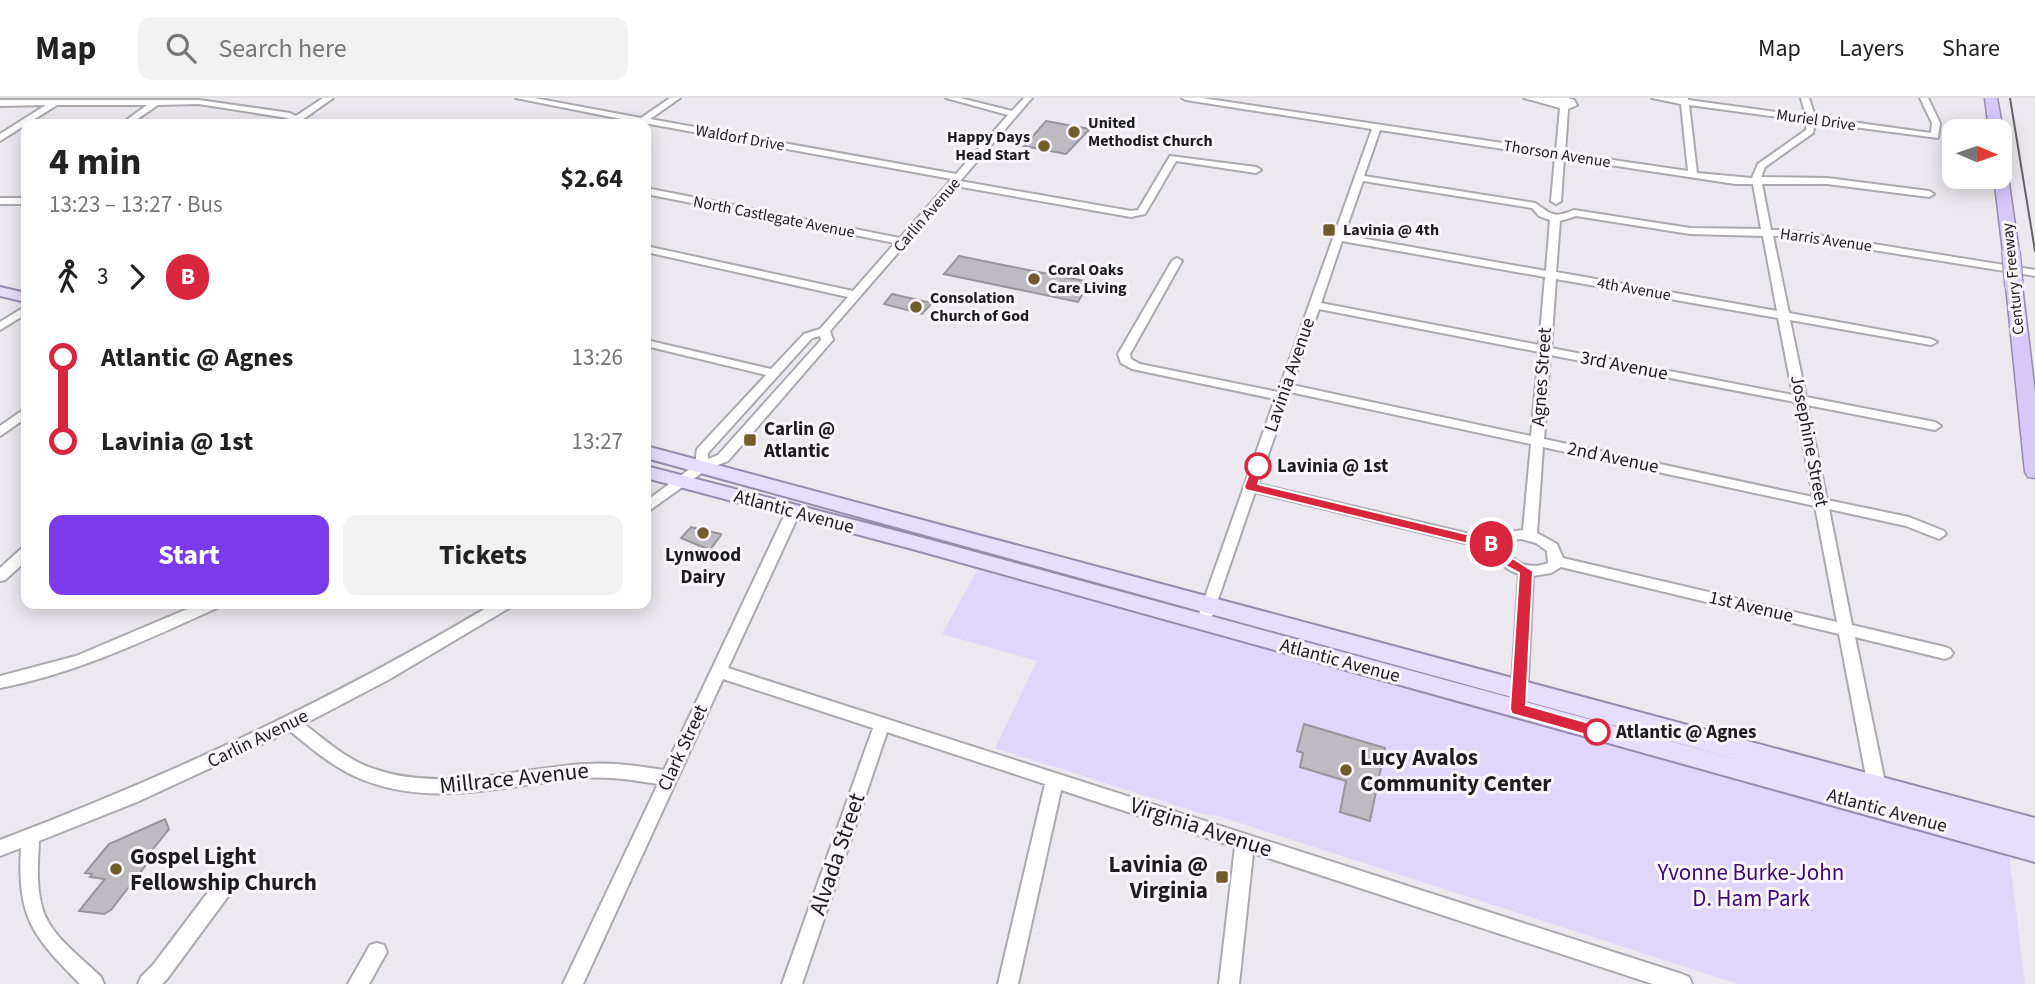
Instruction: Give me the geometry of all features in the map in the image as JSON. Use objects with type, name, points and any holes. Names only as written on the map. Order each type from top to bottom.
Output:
[{"type":"highway","points":[[1992,98],[1995,119]]},
{"type":"highway","name":"Century Freeway","points":[[2003,189],[2035,472]]},
{"type":"main road","points":[[0,279],[21,285]]},
{"type":"main road","points":[[0,291],[21,297]]},
{"type":"main road","name":"Atlantic Avenue","points":[[651,453],[1206,614],[1880,799],[2035,851]]},
{"type":"main road","name":"Atlantic Avenue","points":[[651,473],[793,512],[1206,614]]},
{"type":"main road","name":"Atlantic Avenue","points":[[1880,799],[2035,829]]},
{"type":"street","points":[[293,119],[317,98]]},
{"type":"street","points":[[294,119],[329,98]]},
{"type":"street","name":"Waldorf Drive","points":[[520,98],[625,119]]},
{"type":"street","points":[[644,119],[676,98]]},
{"type":"street","points":[[950,98],[1014,114]]},
{"type":"street","name":"Carlin Avenue","points":[[701,467],[702,452],[808,336],[824,331],[1028,98]]},
{"type":"street","name":"Thorson Avenue","points":[[1186,98],[1693,175],[1757,183],[1827,181],[1929,194]]},
{"type":"street","points":[[1528,98],[1563,101],[1556,201]]},
{"type":"street","name":"Muriel Drive","points":[[1656,98],[1935,136],[1936,123],[1924,98]]},
{"type":"street","points":[[1757,183],[1761,166],[1810,131],[1811,119],[1805,98]]},
{"type":"street","points":[[30,119],[59,100]]},
{"type":"street","points":[[132,119],[159,100]]},
{"type":"street","points":[[0,103],[159,100],[253,106],[289,119]]},
{"type":"street","points":[[1684,100],[1693,175]]},
{"type":"street","points":[[0,138],[21,124]]},
{"type":"street","name":"Waldorf Drive","points":[[651,124],[1136,214],[1142,212],[1171,160],[1176,157],[1256,170]]},
{"type":"street","name":"Lavinia Avenue","points":[[1206,614],[1377,127]]},
{"type":"street","points":[[1359,178],[1535,206],[1544,201],[1556,201],[1571,208],[1574,213],[1570,217],[1555,218],[1539,212],[1535,206]]},
{"type":"street","name":"Josephine Street","points":[[1757,183],[1880,799]]},
{"type":"street","name":"North Castlegate Avenue","points":[[651,192],[903,242]]},
{"type":"street","points":[[0,201],[21,199]]},
{"type":"street","name":"Harris Avenue","points":[[1574,213],[1689,231],[1786,233],[2035,273]]},
{"type":"street","name":"Agnes Street","points":[[1530,535],[1555,218]]},
{"type":"street","name":"4th Avenue","points":[[1338,237],[1931,342]]},
{"type":"street","points":[[651,250],[856,295]]},
{"type":"street","name":"2nd Avenue","points":[[1177,261],[1124,354],[1125,361],[1141,368],[1284,392],[1537,442],[1909,522],[1940,534]]},
{"type":"street","points":[[0,317],[21,302]]},
{"type":"street","name":"3rd Avenue","points":[[1314,305],[1935,426]]},
{"type":"street","points":[[0,327],[21,312]]},
{"type":"street","name":"Carlin Avenue","points":[[651,504],[701,467],[723,457],[827,340],[824,331]]},
{"type":"street","points":[[651,344],[774,373]]},
{"type":"street","points":[[0,432],[21,416]]},
{"type":"street","points":[[1251,487],[1499,546]]},
{"type":"street","name":"Clark Street","points":[[573,984],[793,512]]},
{"type":"street","points":[[1530,535],[1552,548],[1556,561],[1549,570],[1526,571],[1506,560],[1499,546],[1508,536],[1530,535]]},
{"type":"street","points":[[0,576],[21,557]]},
{"type":"street","name":"1st Avenue","points":[[1556,561],[1945,653]]},
{"type":"street","points":[[1518,700],[1526,571]]},
{"type":"street","points":[[0,682],[38,674],[93,656],[201,609]]},
{"type":"street","name":"Carlin Avenue","points":[[0,848],[163,784],[292,723],[410,661],[496,609]]},
{"type":"street","name":"Virginia Avenue","points":[[719,671],[1682,984]]},
{"type":"street","name":"Millrace Avenue","points":[[292,723],[349,765],[368,774],[409,785],[470,786],[581,771],[624,771],[669,778]]},
{"type":"street","name":"Alvada Street","points":[[792,984],[882,724]]},
{"type":"street","points":[[1008,984],[1055,780]]},
{"type":"street","points":[[30,837],[29,901],[33,916],[45,936],[94,984]]},
{"type":"street","points":[[1229,984],[1245,841]]},
{"type":"street","points":[[148,984],[160,972],[225,885]]},
{"type":"street","points":[[358,984],[377,952]]},
{"type":"green space","name":"Yvonne Burke-John D. Ham Park","points":[[978,569],[2009,854],[2025,984],[1738,984],[1218,816],[1206,815],[995,748],[1037,661],[942,634]]},
{"type":"building","points":[[1046,121],[1090,129],[1066,154],[1024,146]]},
{"type":"building","name":"Coral Oaks Care Living","points":[[959,256],[1090,282],[1078,302],[944,274]]},
{"type":"building","name":"Consolation Church of God","points":[[892,294],[932,303],[922,314],[884,304]]},
{"type":"building","name":"Lynwood Dairy","points":[[691,527],[721,535],[710,550],[681,538]]},
{"type":"building","name":"Lucy Avalos Community Center","points":[[1304,724],[1385,748],[1370,821],[1340,812],[1346,781],[1300,767],[1303,753],[1297,751]]},
{"type":"building","name":"Gospel Light Fellowship Church","points":[[165,819],[169,829],[141,864],[146,865],[111,910],[104,914],[79,911],[105,879],[90,877],[92,874],[85,873],[109,844]]},
{"type":"tram line","points":[[2010,98],[2035,251]]},
{"type":"bus line","name":"B","points":[[1258,466],[1251,487],[1499,546],[1506,560],[1526,571],[1518,709],[1597,732]]},
{"type":"place","name":"United Methodist Church","points":[[1074,132]]},
{"type":"place","name":"Happy Days Head Start","points":[[1044,146]]},
{"type":"place","name":"Lavinia @ 4th","points":[[1329,230]]},
{"type":"place","name":"Coral Oaks Care Living","points":[[1034,279]]},
{"type":"place","name":"Consolation Church of God","points":[[916,307]]},
{"type":"place","name":"Carlin @ Atlantic","points":[[750,440]]},
{"type":"place","name":"Lavinia @ 1st","points":[[1258,466]]},
{"type":"place","name":"Lynwood Dairy","points":[[703,533]]},
{"type":"place","name":"Atlantic @ Agnes","points":[[1597,732]]},
{"type":"place","name":"Lucy Avalos Community Center","points":[[1346,770]]},
{"type":"place","name":"Gospel Light Fellowship Church","points":[[116,869]]},
{"type":"place","name":"Lavinia @ Virginia","points":[[1222,877]]}]
